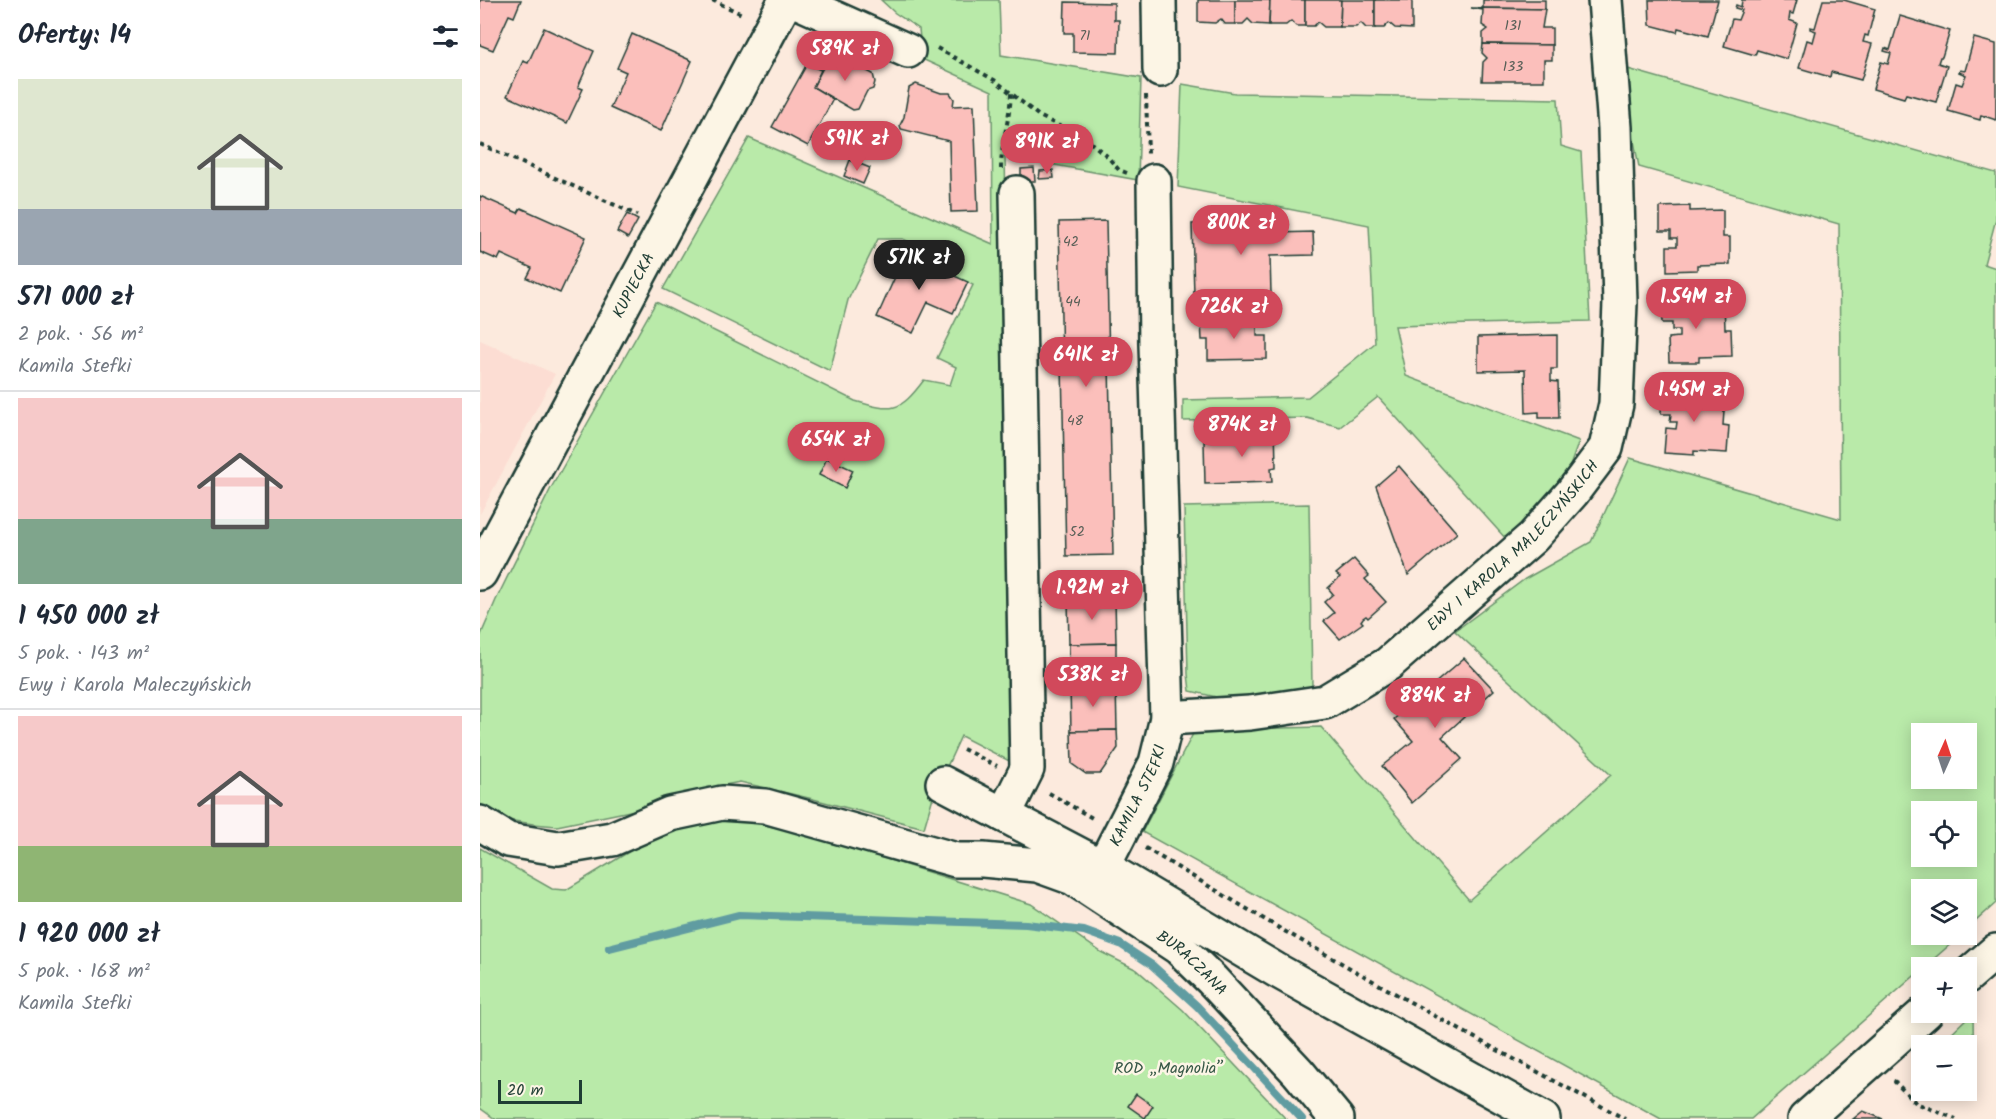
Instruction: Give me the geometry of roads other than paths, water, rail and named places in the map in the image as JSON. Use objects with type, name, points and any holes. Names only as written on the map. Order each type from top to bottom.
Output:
[{"type":"street","name":"KUPIECKA","points":[[480,573],[786,0]]},
{"type":"street","points":[[794,0],[922,49]]},
{"type":"street","points":[[1159,0],[1160,70]]},
{"type":"street","name":"EWY I KAROLA MALECZYŃSKICH","points":[[1167,718],[1250,713],[1325,702],[1388,664],[1533,537],[1572,493],[1606,448],[1616,404],[1620,303],[1615,128],[1605,0]]},
{"type":"street","name":"KAMILA STEFKI","points":[[1103,867],[1156,763],[1167,718],[1156,344],[1154,181]]},
{"type":"street","points":[[1009,863],[1023,779],[1027,769],[1017,193]]},
{"type":"street","points":[[943,783],[1103,867],[1285,976],[1543,1119]]},
{"type":"street","name":"BURACZANA","points":[[480,824],[508,840],[558,848],[612,839],[670,814],[722,803],[765,806],[956,860],[1037,865],[1073,878],[1179,948],[1298,1072],[1337,1119]]},
{"type":"street","points":[[1977,967],[1996,951]]},
{"type":"street","points":[[1805,1119],[1914,1023]]},
{"type":"waterway","points":[[609,948],[739,915],[1026,924],[1084,931],[1120,944],[1152,965],[1197,1006],[1302,1119]]},
{"type":"park label","name":"ROD „Magnolia”","points":[[1169,1068]]}]
